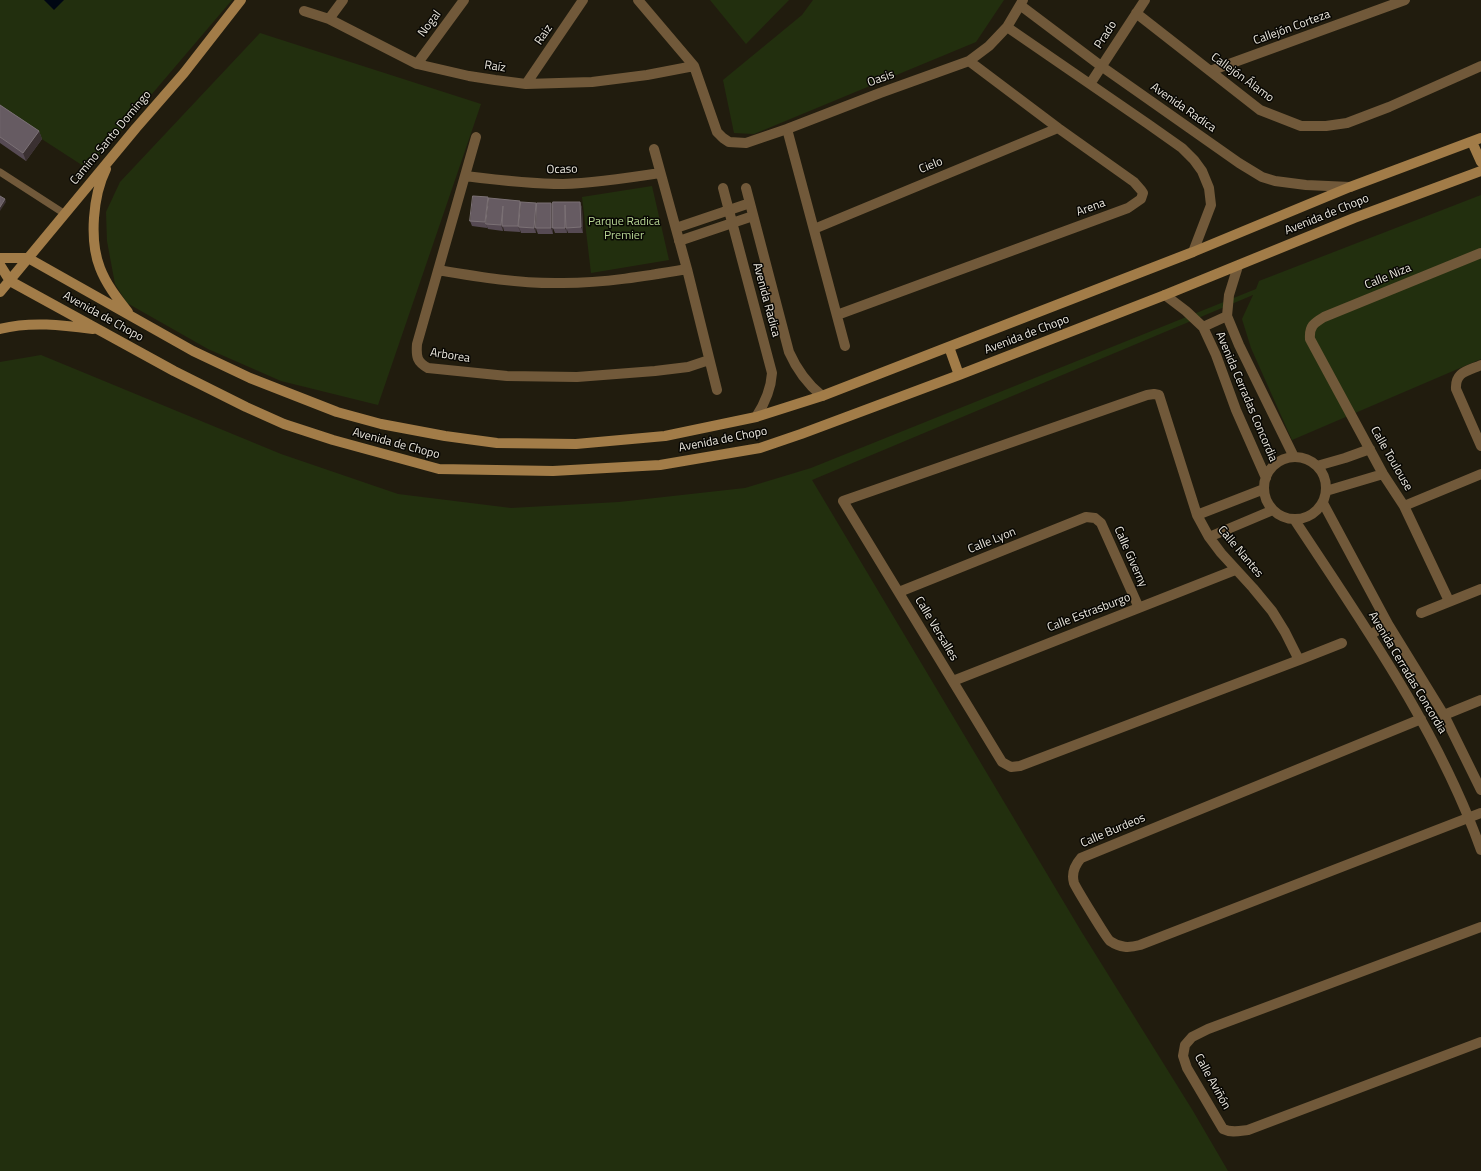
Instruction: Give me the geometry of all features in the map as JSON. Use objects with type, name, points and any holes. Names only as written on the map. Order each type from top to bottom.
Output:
[{"type":"street","name":"Camino Santo Domingo","points":[[0,292],[111,158],[184,73],[241,0]]},
{"type":"street","points":[[328,19],[343,0]]},
{"type":"street","name":"Nogal","points":[[417,64],[464,0]]},
{"type":"street","name":"Raiz","points":[[526,84],[583,0]]},
{"type":"street","points":[[638,0],[694,66]]},
{"type":"street","name":"Prado","points":[[1090,84],[1145,0]]},
{"type":"street","name":"Callejón Corteza","points":[[1210,71],[1405,0]]},
{"type":"street","name":"Oasis","points":[[694,66],[712,123],[717,132],[729,142],[746,143],[969,61],[989,46],[1007,27],[1021,3]]},
{"type":"street","name":"Avenida Radica","points":[[1021,3],[1101,66],[1239,163],[1262,177],[1275,181],[1306,185],[1350,187]]},
{"type":"street","name":"Raíz","points":[[304,11],[328,19],[417,64],[469,76],[526,84],[592,82],[647,75],[694,66]]},
{"type":"street","name":"Callejón Álamo","points":[[1136,13],[1260,110],[1301,126],[1326,126],[1347,123],[1389,107],[1481,66]]},
{"type":"street","points":[[1007,27],[1182,148],[1202,171],[1209,188],[1210,205],[1193,252]]},
{"type":"street","name":"Arena","points":[[837,315],[1128,208],[1141,199],[1143,193],[1134,182],[1058,128],[969,61]]},
{"type":"street","name":"Cielo","points":[[814,229],[1058,128]]},
{"type":"street","points":[[787,129],[845,346]]},
{"type":"street","name":"Arborea","points":[[476,137],[417,344],[420,363],[428,368],[507,376],[577,377],[688,367],[710,360]]},
{"type":"street","points":[[1477,140],[1481,162]]},
{"type":"street","name":"Avenida de Chopo","points":[[28,258],[193,351],[250,378],[337,412],[381,424],[445,436],[497,443],[576,444],[665,436],[756,417],[822,396],[1193,252],[1350,187],[1477,140]]},
{"type":"street","points":[[654,149],[687,269],[717,390]]},
{"type":"street","points":[[111,158],[102,176],[95,209],[95,250],[99,267],[107,283],[116,298],[131,316]]},
{"type":"street","name":"Avenida de Chopo","points":[[10,281],[180,374],[246,407],[284,424],[333,440],[439,469],[553,471],[660,464],[760,448],[959,375],[1238,266],[1354,218],[1481,171]]},
{"type":"street","name":"Ocaso","points":[[465,176],[514,182],[563,184],[612,180],[660,173]]},
{"type":"street","name":"Avenida Radica","points":[[723,188],[772,373],[771,384],[767,397],[756,417]]},
{"type":"street","name":"Avenida Radica","points":[[746,188],[789,352],[803,378],[822,396]]},
{"type":"street","points":[[676,228],[750,204]]},
{"type":"street","points":[[679,241],[753,216]]},
{"type":"street","name":"Calle Niza","points":[[1309,331],[1314,324],[1324,317],[1481,253]]},
{"type":"street","points":[[0,258],[28,258]]},
{"type":"street","points":[[0,265],[10,281]]},
{"type":"street","name":"Avenida Cerradas Concordia","points":[[1238,266],[1229,295],[1227,316],[1239,345],[1294,457]]},
{"type":"street","points":[[438,270],[500,280],[562,284],[625,280],[687,269]]},
{"type":"street","name":"Avenida Cerradas Concordia","points":[[1165,295],[1186,311],[1203,327],[1216,355],[1236,410],[1266,478]]},
{"type":"street","points":[[1203,327],[1227,316]]},
{"type":"street","points":[[0,329],[38,324],[102,330]]},
{"type":"street","name":"Calle Toulouse","points":[[1309,331],[1310,339],[1383,474],[1404,506],[1449,601]]},
{"type":"street","points":[[949,347],[959,375]]},
{"type":"street","points":[[1481,365],[1462,373],[1457,377],[1456,382],[1456,389],[1481,446]]},
{"type":"street","name":"Calle Nantes","points":[[1147,395],[1154,394],[1159,396],[1197,515],[1209,537],[1235,570],[1253,588],[1272,611],[1285,632],[1299,660]]},
{"type":"street","name":"Calle Versalles","points":[[1147,395],[843,501],[1002,762],[1011,766],[1020,766],[1299,660]]},
{"type":"street","points":[[1316,466],[1370,449]]},
{"type":"street","points":[[1294,457],[1306,459],[1316,466],[1324,477],[1326,491],[1323,503],[1315,512],[1305,518],[1294,519],[1282,516],[1273,510],[1266,500],[1264,489],[1266,478],[1272,467],[1282,460],[1294,457]]},
{"type":"street","points":[[1326,491],[1383,474]]},
{"type":"street","points":[[1404,506],[1481,474]]},
{"type":"street","points":[[1197,515],[1264,489]]},
{"type":"street","name":"Avenida Cerradas Concordia","points":[[1323,503],[1388,624],[1444,714],[1481,790]]},
{"type":"street","points":[[1209,537],[1273,510]]},
{"type":"street","name":"Calle Lyon","points":[[899,592],[1086,517],[1095,518]]},
{"type":"street","name":"Calle Giverny","points":[[1095,518],[1101,523],[1138,608]]},
{"type":"street","name":"Avenida Cerradas Concordia","points":[[1294,519],[1370,635],[1421,719],[1446,767],[1469,818],[1481,850]]},
{"type":"street","name":"Calle Estrasburgo","points":[[953,681],[1235,570]]},
{"type":"street","points":[[1421,613],[1481,589]]},
{"type":"street","points":[[1370,635],[1388,624]]},
{"type":"street","points":[[1299,660],[1342,643]]},
{"type":"street","points":[[1444,714],[1481,700]]},
{"type":"street","name":"Calle Burdeos","points":[[1421,719],[1081,858],[1074,866],[1074,884],[1109,941],[1120,946],[1130,947],[1140,945],[1481,813]]},
{"type":"street","name":"Calle Aviñón","points":[[1481,927],[1208,1029],[1192,1037],[1185,1045],[1183,1056],[1187,1068],[1223,1128],[1228,1131],[1236,1132],[1248,1130],[1481,1042]]},
{"type":"lane","points":[[0,172],[65,214]]},
{"type":"green space","points":[[0,0],[232,0],[88,169],[0,112]]},
{"type":"green space","points":[[710,0],[789,0],[746,44]]},
{"type":"green space","points":[[813,0],[1004,0],[976,42],[754,134],[734,133],[723,80],[802,15]]},
{"type":"green space","points":[[260,33],[481,104],[378,405],[281,381],[208,349],[127,303],[115,284],[107,241],[106,212],[120,182]]},
{"type":"green space","name":"Parque Radica Premier","points":[[652,186],[669,260],[591,273],[582,197]]},
{"type":"green space","points":[[1481,195],[1481,359],[1292,440],[1251,348],[1242,319],[1253,295],[812,480],[1081,931],[1193,1111],[1228,1171],[0,1171],[0,362],[41,355],[281,454],[398,494],[511,508],[619,502],[745,488],[811,468],[1256,289],[1259,281]]},
{"type":"shaded area","points":[[44,0],[64,0],[54,10]]},
{"type":"building","points":[[0,105],[39,131],[23,153],[0,137]]},
{"type":"building","points":[[0,196],[5,199],[0,207]]},
{"type":"building","points":[[473,196],[488,197],[485,222],[470,221]]},
{"type":"building","points":[[489,198],[520,201],[518,226],[502,226],[503,206],[501,225],[486,224]]},
{"type":"building","points":[[521,202],[536,203],[534,228],[519,227]]},
{"type":"building","points":[[553,202],[580,202],[581,227],[566,228],[565,205],[565,228],[553,228]]},
{"type":"building","points":[[537,203],[551,203],[551,228],[536,228]]}]
